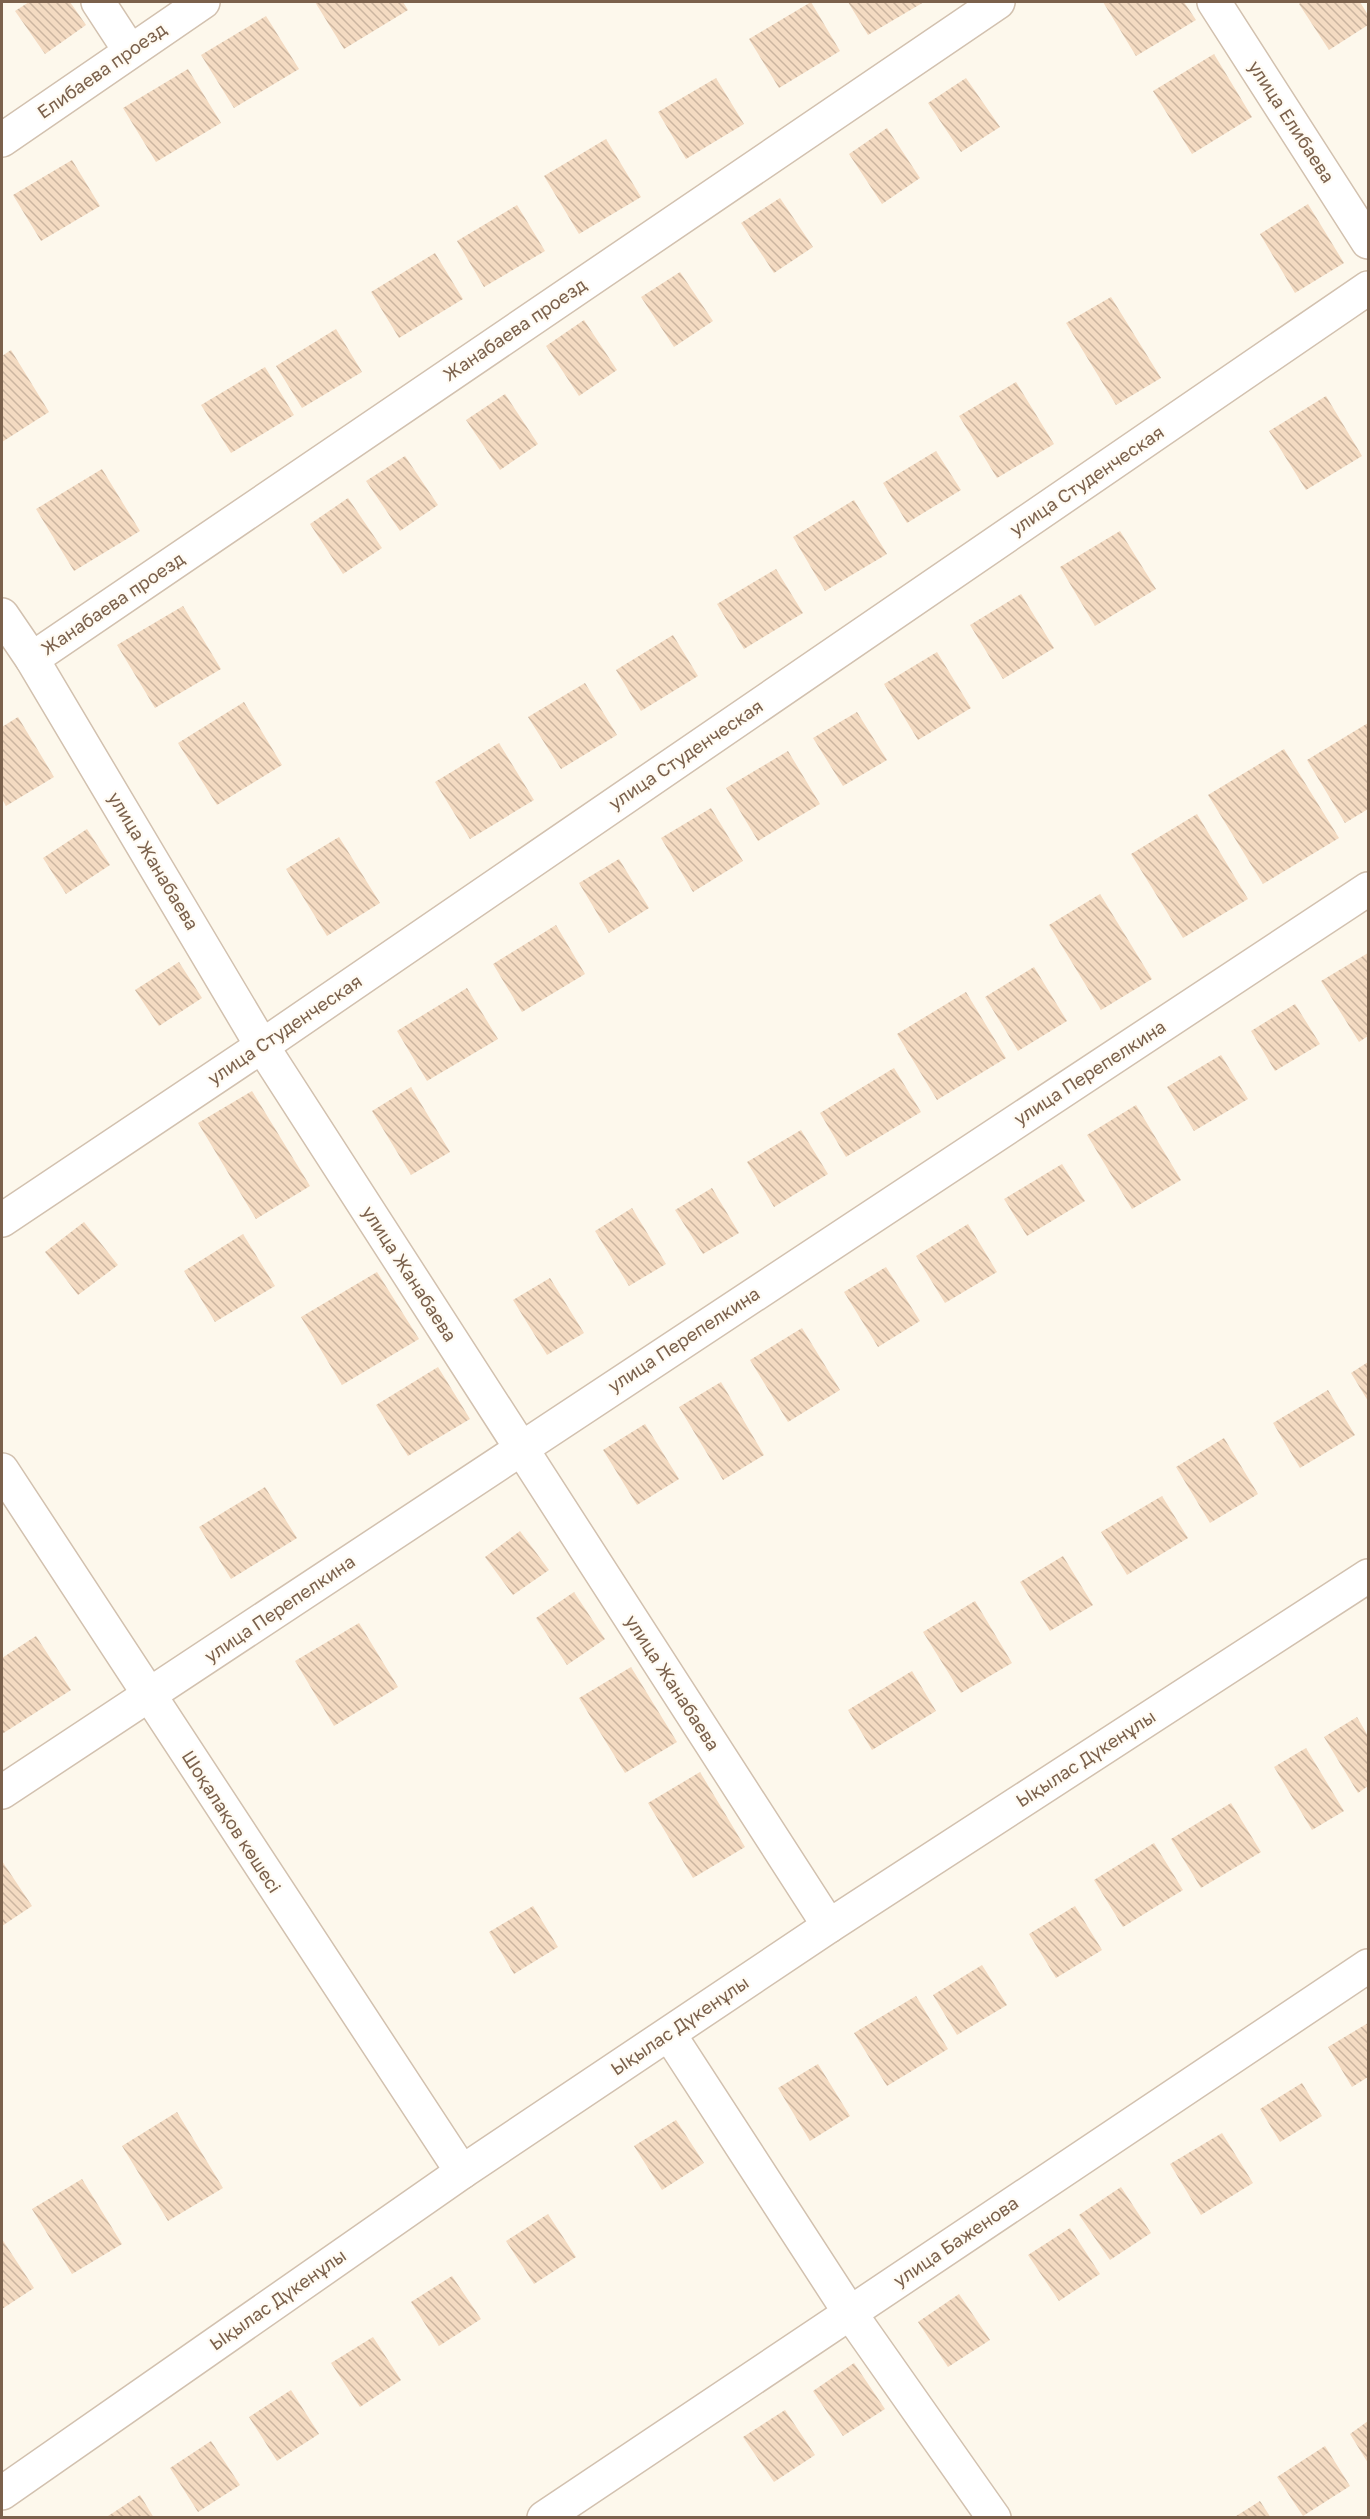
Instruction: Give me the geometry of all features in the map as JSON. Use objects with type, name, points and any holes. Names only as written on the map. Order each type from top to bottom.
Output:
[{"type":"street","points":[[98,2],[130,51]]},
{"type":"street","name":"Елибаева проезд","points":[[2,140],[203,2]]},
{"type":"street","name":"Жанабаева проезд","points":[[32,659],[998,2]]},
{"type":"street","name":"улица Елибаева","points":[[1214,2],[1368,242]]},
{"type":"street","name":"улица Студенческая","points":[[2,1220],[262,1046],[1368,288]]},
{"type":"street","name":"улица Жанабаева","points":[[2,615],[32,659],[262,1046],[829,1926]]},
{"type":"street","name":"улица Перепелкина","points":[[2,1792],[1368,889]]},
{"type":"street","name":"Шоқалақов көшесі","points":[[2,1470],[462,2172]]},
{"type":"street","name":"Ықылас Дүкенұлы","points":[[2,2493],[462,2172],[829,1926],[1368,1576]]},
{"type":"street","name":"улица Баженова","points":[[544,2517],[1368,1966]]},
{"type":"street","points":[[669,2034],[850,2313],[994,2517]]},
{"type":"building","points":[[29,2],[70,2],[86,25],[45,54],[15,11]]},
{"type":"building","points":[[315,2],[403,2],[408,10],[344,49]]},
{"type":"building","points":[[811,2],[840,51],[779,88],[749,39]]},
{"type":"building","points":[[848,2],[924,2],[868,35]]},
{"type":"building","points":[[1103,2],[1184,2],[1196,20],[1136,56]]},
{"type":"building","points":[[1302,2],[1360,2],[1368,15],[1368,25],[1329,50],[1299,4]]},
{"type":"building","points":[[266,16],[299,69],[234,108],[201,55]]},
{"type":"building","points":[[1214,54],[1252,117],[1192,154],[1153,91]]},
{"type":"building","points":[[188,69],[221,123],[156,162],[123,108]]},
{"type":"building","points":[[716,78],[744,124],[686,159],[658,112]]},
{"type":"building","points":[[966,78],[1000,127],[961,152],[928,103]]},
{"type":"building","points":[[887,128],[920,178],[882,204],[849,154]]},
{"type":"building","points":[[606,139],[641,197],[579,234],[544,176]]},
{"type":"building","points":[[72,160],[100,206],[41,241],[13,195]]},
{"type":"building","points":[[780,198],[813,247],[774,273],[741,223]]},
{"type":"building","points":[[1308,204],[1344,263],[1295,293],[1260,234]]},
{"type":"building","points":[[517,205],[545,251],[484,287],[457,241]]},
{"type":"building","points":[[435,253],[463,299],[399,338],[371,292]]},
{"type":"building","points":[[680,272],[713,321],[674,347],[641,297]]},
{"type":"building","points":[[1111,297],[1161,378],[1116,405],[1066,323]]},
{"type":"building","points":[[584,320],[617,370],[579,396],[546,346]]},
{"type":"building","points":[[336,329],[362,372],[302,408],[276,366]]},
{"type":"building","points":[[11,350],[49,412],[2,442],[2,356]]},
{"type":"building","points":[[265,367],[294,415],[231,453],[201,405]]},
{"type":"building","points":[[1016,382],[1054,444],[997,478],[959,416]]},
{"type":"building","points":[[505,394],[538,444],[500,470],[466,420]]},
{"type":"building","points":[[1326,396],[1362,456],[1306,490],[1269,431]]},
{"type":"building","points":[[936,451],[961,490],[907,523],[883,483]]},
{"type":"building","points":[[405,456],[438,505],[400,531],[366,481]]},
{"type":"building","points":[[102,469],[140,531],[74,571],[36,509]]},
{"type":"building","points":[[348,498],[382,548],[343,574],[310,524]]},
{"type":"building","points":[[854,500],[887,554],[825,591],[793,537]]},
{"type":"building","points":[[1120,531],[1156,589],[1095,626],[1060,567]]},
{"type":"building","points":[[776,569],[803,613],[744,649],[717,604]]},
{"type":"building","points":[[1021,594],[1054,648],[1003,679],[970,625]]},
{"type":"building","points":[[183,606],[221,669],[155,708],[117,645]]},
{"type":"building","points":[[673,635],[698,676],[641,711],[616,670]]},
{"type":"building","points":[[937,652],[971,708],[918,740],[884,684]]},
{"type":"building","points":[[585,683],[617,735],[561,769],[528,717]]},
{"type":"building","points":[[244,702],[282,765],[217,805],[178,743]]},
{"type":"building","points":[[857,712],[887,760],[843,786],[813,738]]},
{"type":"building","points":[[18,717],[54,777],[6,806],[2,799],[2,727]]},
{"type":"building","points":[[1368,723],[1368,809],[1345,823],[1307,760]]},
{"type":"building","points":[[499,743],[534,800],[470,839],[435,782]]},
{"type":"building","points":[[1284,749],[1339,838],[1263,884],[1208,795]]},
{"type":"building","points":[[788,751],[820,804],[758,841],[726,788]]},
{"type":"building","points":[[711,808],[743,861],[693,892],[661,838]]},
{"type":"building","points":[[1197,814],[1248,899],[1183,938],[1131,854]]},
{"type":"building","points":[[87,829],[110,865],[66,894],[43,858]]},
{"type":"building","points":[[339,837],[380,903],[327,936],[286,869]]},
{"type":"building","points":[[619,859],[649,908],[609,933],[579,883]]},
{"type":"building","points":[[1100,894],[1152,979],[1101,1010],[1049,925]]},
{"type":"building","points":[[556,925],[585,974],[522,1012],[493,964]]},
{"type":"building","points":[[1368,953],[1368,1036],[1359,1042],[1321,981]]},
{"type":"building","points":[[179,962],[202,998],[159,1026],[135,990]]},
{"type":"building","points":[[1034,967],[1067,1021],[1018,1051],[985,997]]},
{"type":"building","points":[[467,988],[498,1039],[427,1081],[397,1031]]},
{"type":"building","points":[[966,992],[1006,1058],[937,1100],[897,1034]]},
{"type":"building","points":[[1295,1004],[1320,1044],[1275,1071],[1251,1031]]},
{"type":"building","points":[[1221,1055],[1248,1099],[1194,1131],[1167,1087]]},
{"type":"building","points":[[894,1068],[921,1112],[846,1157],[820,1113]]},
{"type":"building","points":[[411,1087],[450,1152],[411,1175],[372,1111]]},
{"type":"building","points":[[252,1091],[310,1186],[256,1219],[198,1123]]},
{"type":"building","points":[[1136,1105],[1181,1180],[1132,1209],[1087,1135]]},
{"type":"building","points":[[801,1130],[828,1174],[774,1207],[747,1162]]},
{"type":"building","points":[[1062,1164],[1085,1201],[1027,1236],[1004,1199]]},
{"type":"building","points":[[712,1188],[739,1233],[703,1254],[675,1210]]},
{"type":"building","points":[[632,1208],[666,1264],[629,1286],[595,1231]]},
{"type":"building","points":[[84,1222],[118,1265],[78,1295],[45,1252]]},
{"type":"building","points":[[968,1224],[997,1272],[945,1303],[916,1256]]},
{"type":"building","points":[[243,1234],[275,1286],[215,1322],[184,1271]]},
{"type":"building","points":[[886,1267],[920,1321],[878,1347],[844,1292]]},
{"type":"building","points":[[377,1272],[419,1339],[342,1385],[301,1317]]},
{"type":"building","points":[[550,1278],[584,1333],[547,1355],[513,1300]]},
{"type":"building","points":[[802,1328],[840,1390],[788,1422],[750,1360]]},
{"type":"building","points":[[1368,1362],[1368,1401],[1351,1373]]},
{"type":"building","points":[[438,1367],[470,1419],[408,1456],[376,1405]]},
{"type":"building","points":[[721,1382],[764,1455],[723,1480],[679,1407]]},
{"type":"building","points":[[1328,1390],[1355,1435],[1300,1468],[1273,1423]]},
{"type":"building","points":[[645,1424],[679,1479],[637,1505],[603,1450]]},
{"type":"building","points":[[1224,1438],[1258,1494],[1210,1523],[1176,1467]]},
{"type":"building","points":[[265,1487],[297,1538],[231,1579],[199,1527]]},
{"type":"building","points":[[1162,1496],[1188,1538],[1127,1575],[1101,1532]]},
{"type":"building","points":[[520,1531],[549,1570],[513,1595],[485,1557]]},
{"type":"building","points":[[1063,1556],[1093,1605],[1050,1631],[1020,1582]]},
{"type":"building","points":[[574,1592],[605,1639],[567,1665],[536,1618]]},
{"type":"building","points":[[975,1601],[1012,1663],[961,1693],[923,1632]]},
{"type":"building","points":[[359,1623],[398,1687],[334,1726],[295,1661]]},
{"type":"building","points":[[36,1636],[71,1690],[2,1734],[2,1658]]},
{"type":"building","points":[[631,1667],[677,1742],[625,1773],[579,1698]]},
{"type":"building","points":[[912,1671],[936,1711],[872,1750],[848,1710]]},
{"type":"building","points":[[1357,1717],[1368,1736],[1368,1786],[1358,1793],[1324,1737]]},
{"type":"building","points":[[1306,1748],[1344,1811],[1312,1830],[1274,1767]]},
{"type":"building","points":[[700,1772],[745,1847],[693,1878],[648,1803]]},
{"type":"building","points":[[1231,1803],[1261,1852],[1201,1888],[1171,1839]]},
{"type":"building","points":[[1154,1843],[1183,1890],[1123,1927],[1094,1880]]},
{"type":"building","points":[[2,1861],[32,1906],[2,1926]]},
{"type":"building","points":[[533,1906],[558,1947],[514,1974],[489,1932]]},
{"type":"building","points":[[1075,1906],[1102,1950],[1056,1978],[1029,1934]]},
{"type":"building","points":[[982,1965],[1007,2005],[957,2035],[933,1995]]},
{"type":"building","points":[[916,1996],[948,2049],[887,2086],[854,2033]]},
{"type":"building","points":[[1368,2023],[1368,2077],[1352,2087],[1328,2047]]},
{"type":"building","points":[[818,2064],[850,2116],[810,2141],[778,2088]]},
{"type":"building","points":[[1302,2083],[1322,2116],[1280,2142],[1260,2109]]},
{"type":"building","points":[[177,2112],[223,2188],[168,2221],[122,2146]]},
{"type":"building","points":[[676,2120],[704,2163],[662,2190],[634,2146]]},
{"type":"building","points":[[1222,2133],[1253,2183],[1201,2215],[1170,2164]]},
{"type":"building","points":[[82,2179],[122,2244],[72,2274],[32,2209]]},
{"type":"building","points":[[1121,2187],[1151,2233],[1110,2260],[1079,2215]]},
{"type":"building","points":[[548,2214],[576,2257],[534,2284],[506,2241]]},
{"type":"building","points":[[1070,2228],[1100,2274],[1059,2301],[1028,2255]]},
{"type":"building","points":[[2,2239],[34,2288],[2,2309]]},
{"type":"building","points":[[452,2276],[481,2319],[439,2346],[411,2302]]},
{"type":"building","points":[[959,2294],[990,2340],[948,2367],[918,2322]]},
{"type":"building","points":[[373,2337],[401,2380],[360,2407],[331,2363]]},
{"type":"building","points":[[854,2363],[885,2409],[843,2436],[813,2391]]},
{"type":"building","points":[[291,2390],[319,2434],[277,2461],[249,2417]]},
{"type":"building","points":[[785,2410],[815,2455],[774,2482],[743,2437]]},
{"type":"building","points":[[1368,2421],[1368,2463],[1350,2434]]},
{"type":"building","points":[[211,2441],[240,2485],[198,2512],[170,2468]]},
{"type":"building","points":[[1325,2446],[1350,2486],[1303,2516],[1277,2477]]},
{"type":"building","points":[[140,2495],[154,2518],[105,2518]]},
{"type":"building","points":[[1260,2501],[1271,2518],[1233,2518]]}]
